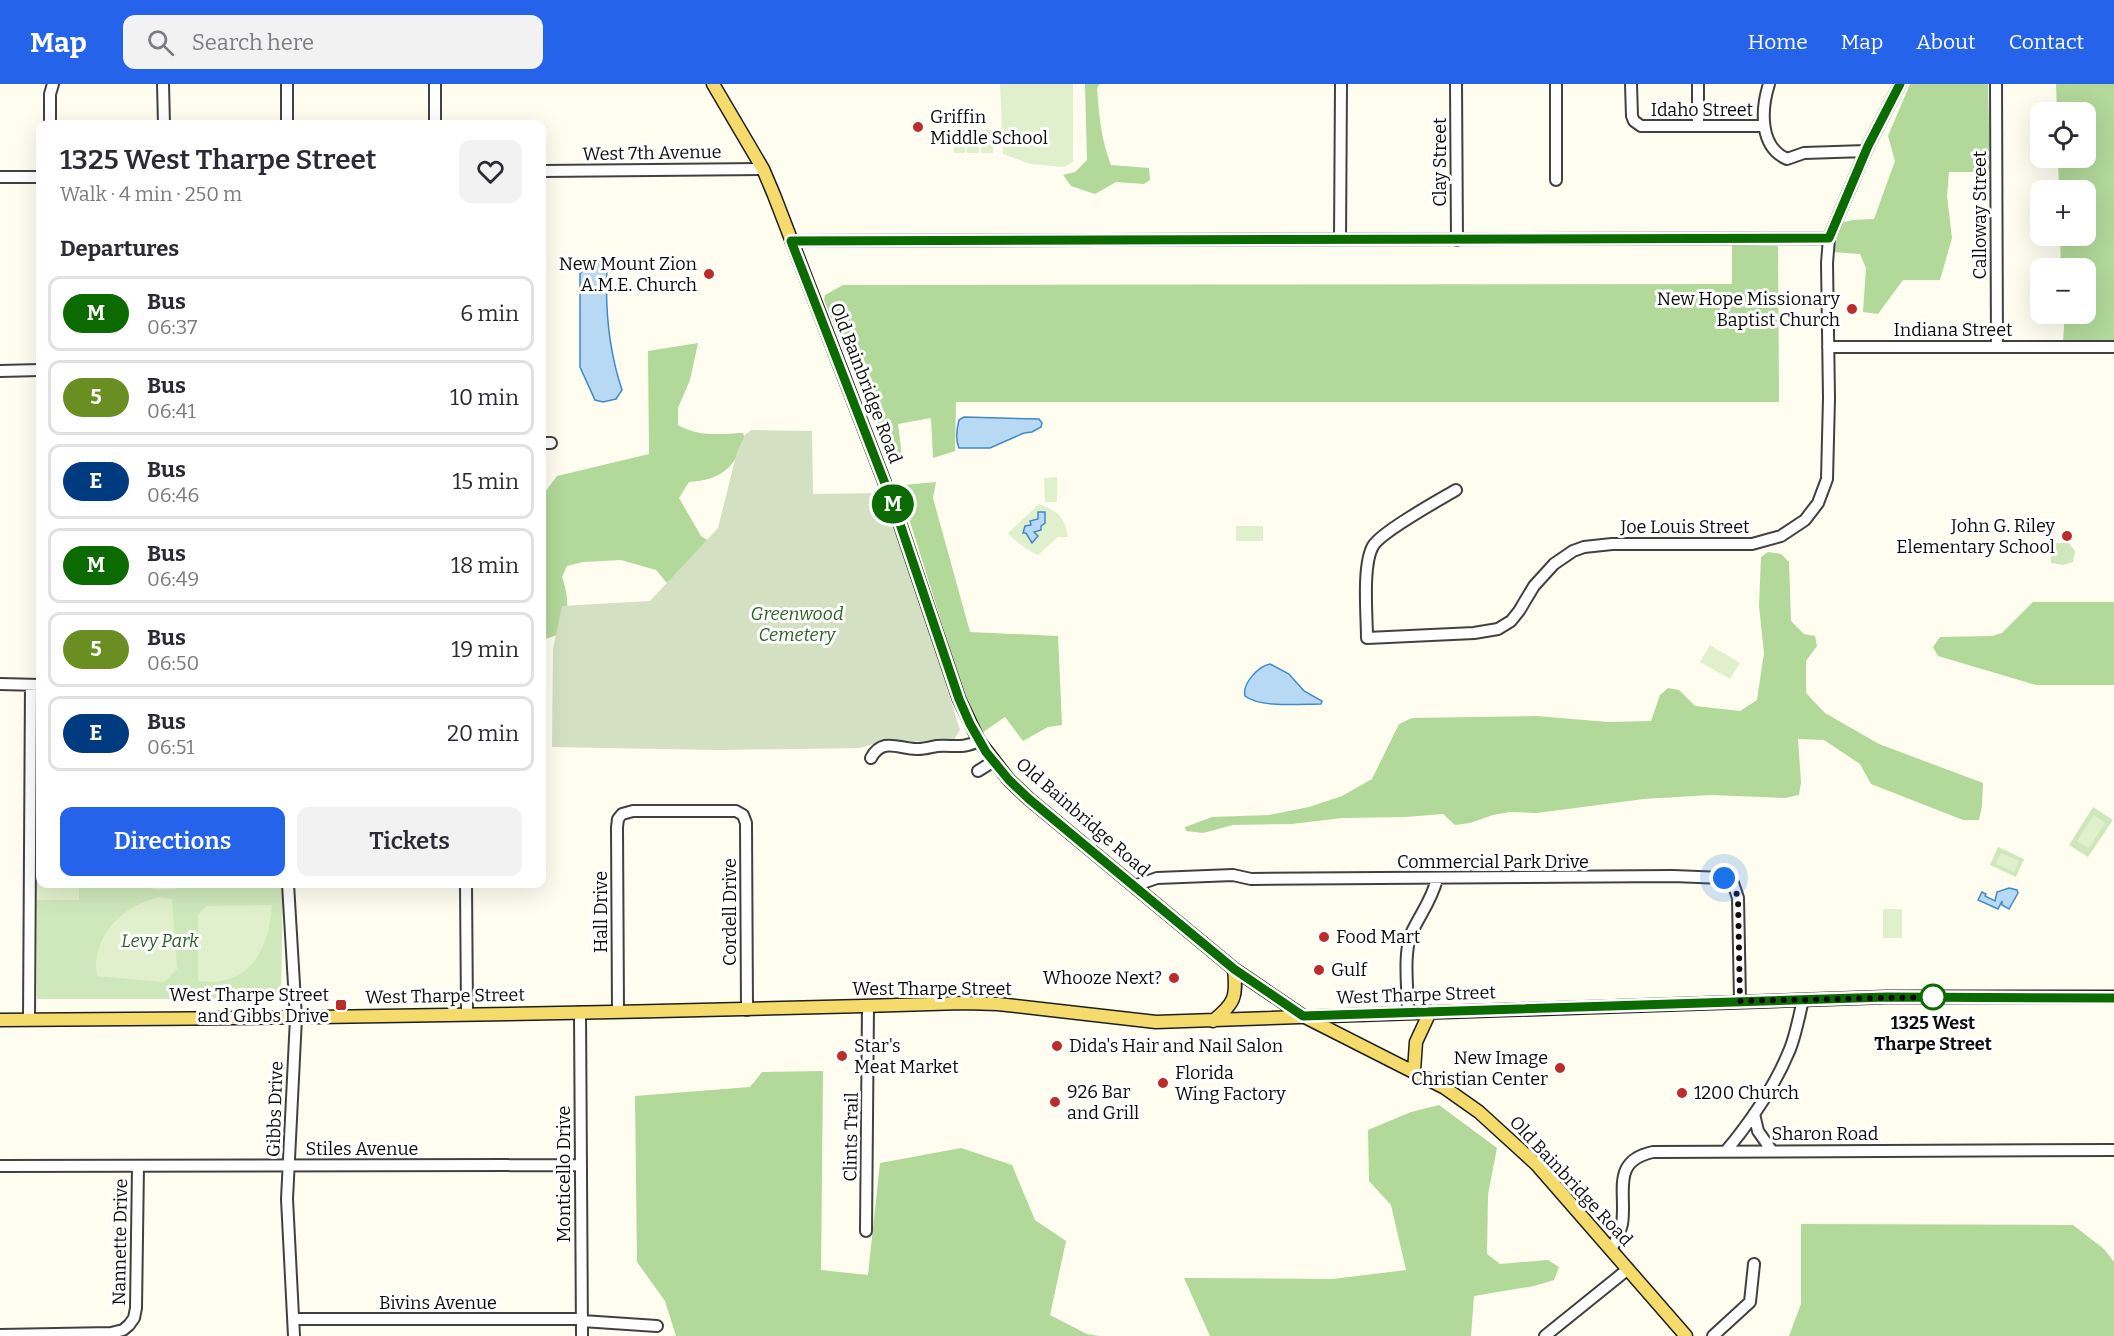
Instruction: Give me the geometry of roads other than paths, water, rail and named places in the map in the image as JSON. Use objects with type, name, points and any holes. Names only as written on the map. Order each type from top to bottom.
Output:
[{"type":"main road","name":"Old Bainbridge Road","points":[[713,84],[763,169],[896,512],[959,699],[979,741],[994,761],[1009,780],[1029,799],[1234,969],[1303,1016],[1445,1088],[1510,1138],[1537,1165],[1686,1336]]},
{"type":"main road","points":[[1213,1021],[1229,1007],[1235,994],[1234,969]]},
{"type":"main road","name":"West Tharpe Street","points":[[0,1020],[296,1018],[467,1013],[747,1010],[963,1003],[998,1004],[1156,1022],[1886,997],[2114,998]]},
{"type":"main road","points":[[1414,1071],[1416,1042],[1430,1012]]},
{"type":"street","points":[[163,84],[164,120]]},
{"type":"street","points":[[287,84],[287,120]]},
{"type":"street","points":[[435,84],[435,120]]},
{"type":"street","points":[[1341,84],[1341,239]]},
{"type":"street","name":"Clay Street","points":[[1456,84],[1457,240]]},
{"type":"street","points":[[1556,84],[1556,180]]},
{"type":"street","name":"Idaho Street","points":[[1631,84],[1634,121],[1641,126],[1764,126],[1765,96],[1769,84]]},
{"type":"street","points":[[1698,84],[1698,126]]},
{"type":"street","name":"Joe Louis Street","points":[[1456,490],[1386,533],[1373,546],[1367,566],[1367,638],[1474,633],[1498,629],[1511,621],[1533,586],[1554,564],[1573,551],[1584,547],[1612,544],[1752,544],[1766,542],[1789,533],[1811,513],[1823,493],[1827,479],[1829,238],[1866,151],[1900,84]]},
{"type":"street","name":"Calloway Street","points":[[1996,84],[1997,347]]},
{"type":"street","points":[[50,120],[52,85]]},
{"type":"street","points":[[1764,126],[1768,143],[1778,155],[1787,159],[1804,153],[1866,151]]},
{"type":"street","name":"West 7th Avenue","points":[[546,171],[763,169]]},
{"type":"street","points":[[0,177],[36,177]]},
{"type":"street","points":[[791,241],[1829,238]]},
{"type":"street","name":"Indiana Street","points":[[1828,346],[2114,347]]},
{"type":"street","points":[[0,371],[36,370]]},
{"type":"street","points":[[0,684],[36,685],[29,1020]]},
{"type":"street","points":[[871,758],[875,751],[892,744],[916,750],[936,746],[960,748],[979,741]]},
{"type":"street","points":[[978,771],[994,761]]},
{"type":"street","name":"Hall Drive","points":[[618,1011],[618,819],[622,814],[633,811],[736,811],[743,815]]},
{"type":"street","name":"Cordell Drive","points":[[743,815],[746,823],[747,1010]]},
{"type":"street","name":"Commercial Park Drive","points":[[1134,886],[1157,878],[1233,875],[1251,879],[1673,876],[1724,878],[1736,888],[1738,898],[1740,1001]]},
{"type":"street","points":[[1408,1013],[1410,936],[1433,896],[1437,879]]},
{"type":"street","name":"Gibbs Drive","points":[[288,888],[296,1018],[288,1228],[294,1336]]},
{"type":"street","points":[[466,888],[467,1013]]},
{"type":"street","points":[[1726,1151],[1754,1114],[1784,1063],[1791,1047],[1803,1000]]},
{"type":"street","name":"Clints Trail","points":[[866,1232],[868,1006]]},
{"type":"street","name":"Monticello Drive","points":[[580,1012],[582,1336]]},
{"type":"street","points":[[1754,1114],[1758,1131],[1772,1151]]},
{"type":"street","name":"Sharon Road","points":[[1611,1250],[1622,1224],[1623,1177],[1632,1161],[1643,1154],[1653,1152],[2114,1150]]},
{"type":"street","name":"Stiles Avenue","points":[[0,1166],[581,1165]]},
{"type":"street","name":"Nannette Drive","points":[[0,1335],[111,1333],[123,1330],[134,1318],[137,1293],[138,1166]]},
{"type":"street","points":[[1713,1336],[1750,1302],[1754,1264]]},
{"type":"street","points":[[1545,1336],[1628,1269]]},
{"type":"street","name":"Bivins Avenue","points":[[294,1319],[582,1320],[657,1326]]},
{"type":"water","points":[[592,260],[603,262],[607,269],[609,331],[622,390],[616,399],[603,402],[595,400],[580,367],[580,274],[587,263]]},
{"type":"water","points":[[964,417],[1039,419],[1042,423],[1041,427],[1032,432],[1024,433],[990,448],[959,448],[957,438],[959,420]]},
{"type":"water","points":[[1038,512],[1045,512],[1045,523],[1041,526],[1041,530],[1034,532],[1038,536],[1032,543],[1026,533],[1023,533],[1025,526],[1031,525],[1030,521],[1038,519]]},
{"type":"water","points":[[1270,664],[1289,674],[1304,691],[1322,701],[1321,704],[1270,704],[1245,696],[1246,686],[1252,676]]},
{"type":"water","points":[[2009,888],[2017,890],[2018,893],[2009,909],[2002,905],[2002,901],[1998,909],[1978,900],[1982,892],[1995,901],[1997,892]]},
{"type":"place","name":"Griffin Middle School","points":[[918,127]]},
{"type":"place","name":"New Mount Zion A.M.E. Church","points":[[709,274]]},
{"type":"place","name":"New Hope Missionary Baptist Church","points":[[1852,309]]},
{"type":"place","name":"John G. Riley Elementary School","points":[[2067,536]]},
{"type":"place","name":"Food Mart","points":[[1324,937]]},
{"type":"place","name":"Gulf","points":[[1319,970]]},
{"type":"place","name":"Whooze Next?","points":[[1174,978]]},
{"type":"place","name":"1325 West Tharpe Street","points":[[1933,997]]},
{"type":"place","name":"West Tharpe Street and Gibbs Drive","points":[[341,1005]]},
{"type":"place","name":"Dida's Hair and Nail Salon","points":[[1057,1046]]},
{"type":"place","name":"Star's Meat Market","points":[[842,1056]]},
{"type":"place","name":"New Image Christian Center","points":[[1560,1068]]},
{"type":"place","name":"Florida Wing Factory","points":[[1163,1083]]},
{"type":"place","name":"1200 Church","points":[[1682,1093]]},
{"type":"place","name":"926 Bar and Grill","points":[[1055,1102]]},
{"type":"park label","name":"Greenwood Cemetery","points":[[797,624]]},
{"type":"park label","name":"Levy Park","points":[[160,941]]}]
